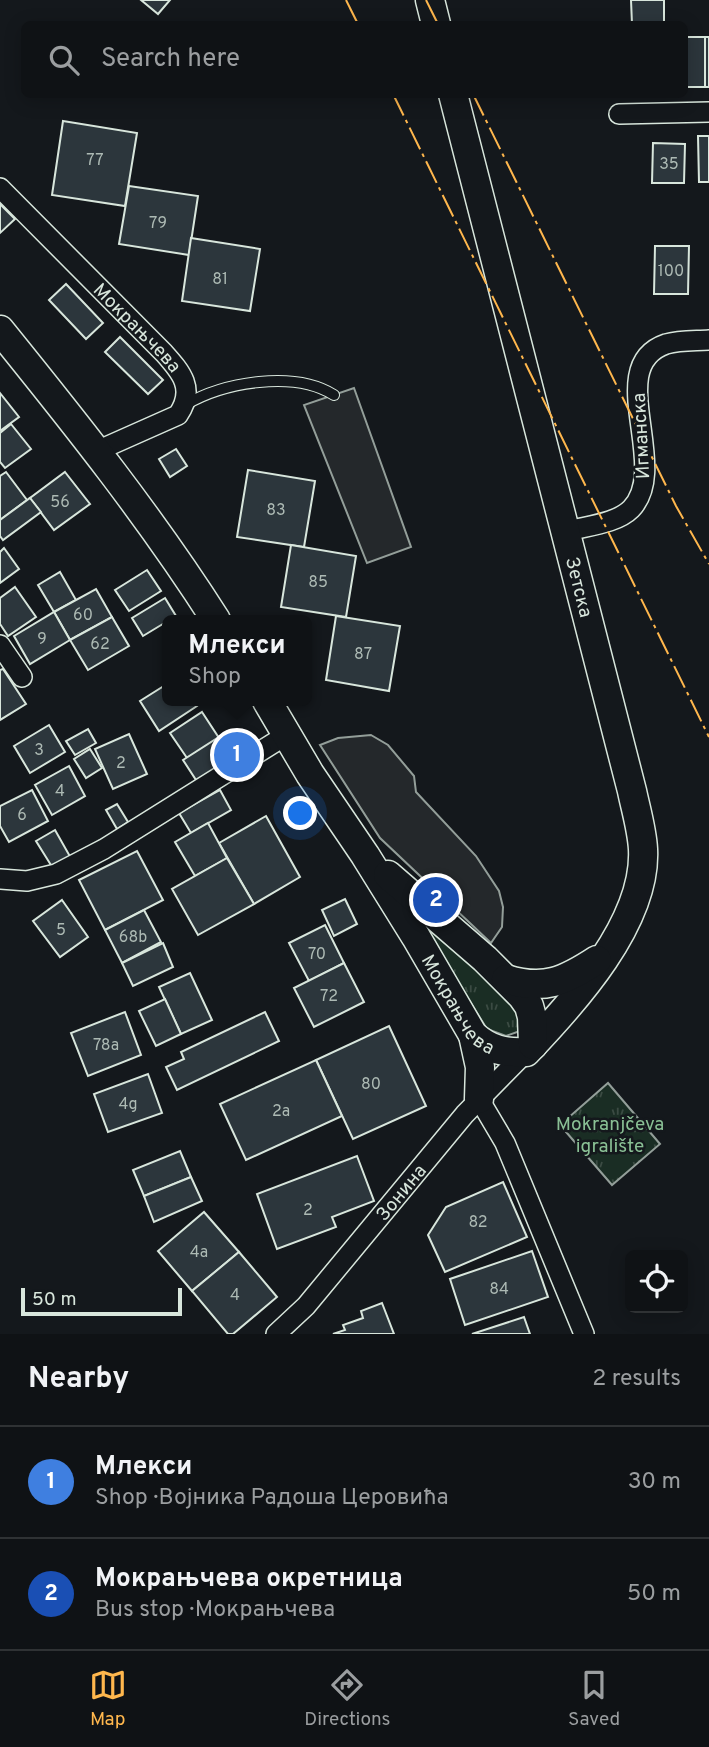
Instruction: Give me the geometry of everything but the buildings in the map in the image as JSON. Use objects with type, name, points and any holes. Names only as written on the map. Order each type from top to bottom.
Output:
[{"type":"street","points":[[429,0],[435,21]]},
{"type":"street","name":"Зетска","points":[[454,98],[632,791],[643,849],[642,870],[635,897],[606,955],[560,1016],[529,1049]]},
{"type":"street","points":[[619,114],[709,111]]},
{"type":"street","name":"Мокрањчева","points":[[0,188],[181,373],[186,386],[185,405]]},
{"type":"street","points":[[0,330],[97,451],[175,556],[213,615]]},
{"type":"street","name":"Игманска","points":[[565,531],[619,518],[639,499],[645,485],[646,471],[638,397],[638,379],[644,363],[654,350],[668,344],[709,341]]},
{"type":"street","points":[[97,451],[178,415],[185,405]]},
{"type":"street","points":[[0,645],[22,677]]},
{"type":"street","name":"Мокрањчева","points":[[270,706],[310,775],[365,855],[473,1035],[483,1044],[505,1053],[529,1049],[534,1030],[529,1006],[506,979],[365,855]]},
{"type":"street","points":[[0,879],[27,881],[56,874],[104,849],[288,734]]},
{"type":"street","points":[[506,979],[521,984],[551,984],[564,980],[606,955]]},
{"type":"street","points":[[473,1035],[480,1067],[479,1098],[505,1143],[584,1334]]},
{"type":"street","name":"Зонина","points":[[276,1334],[306,1306],[479,1098],[529,1049]]},
{"type":"lane","points":[[185,405],[212,393],[265,380],[302,384],[334,395]]},
{"type":"green space","points":[[419,920],[464,954],[521,1011],[520,1031],[506,1036],[487,1029]]},
{"type":"green space","name":"Mokranjčeva igralište","points":[[608,1083],[660,1144],[612,1185],[560,1125]]},
{"type":"shaded area","points":[[354,388],[411,547],[367,563],[304,405]]},
{"type":"shaded area","points":[[371,735],[388,745],[414,776],[416,792],[476,856],[499,891],[503,907],[502,927],[491,943],[380,838],[320,745],[338,738]]},
{"type":"power","points":[[346,0],[356,21]]},
{"type":"power","points":[[426,0],[436,21]]},
{"type":"power","points":[[395,98],[709,737]]},
{"type":"power","points":[[475,98],[676,506],[709,564]]},
{"type":"place","name":"Млекси","points":[[237,755]]},
{"type":"place","name":"Мокрањчева окретница","points":[[436,900]]}]
